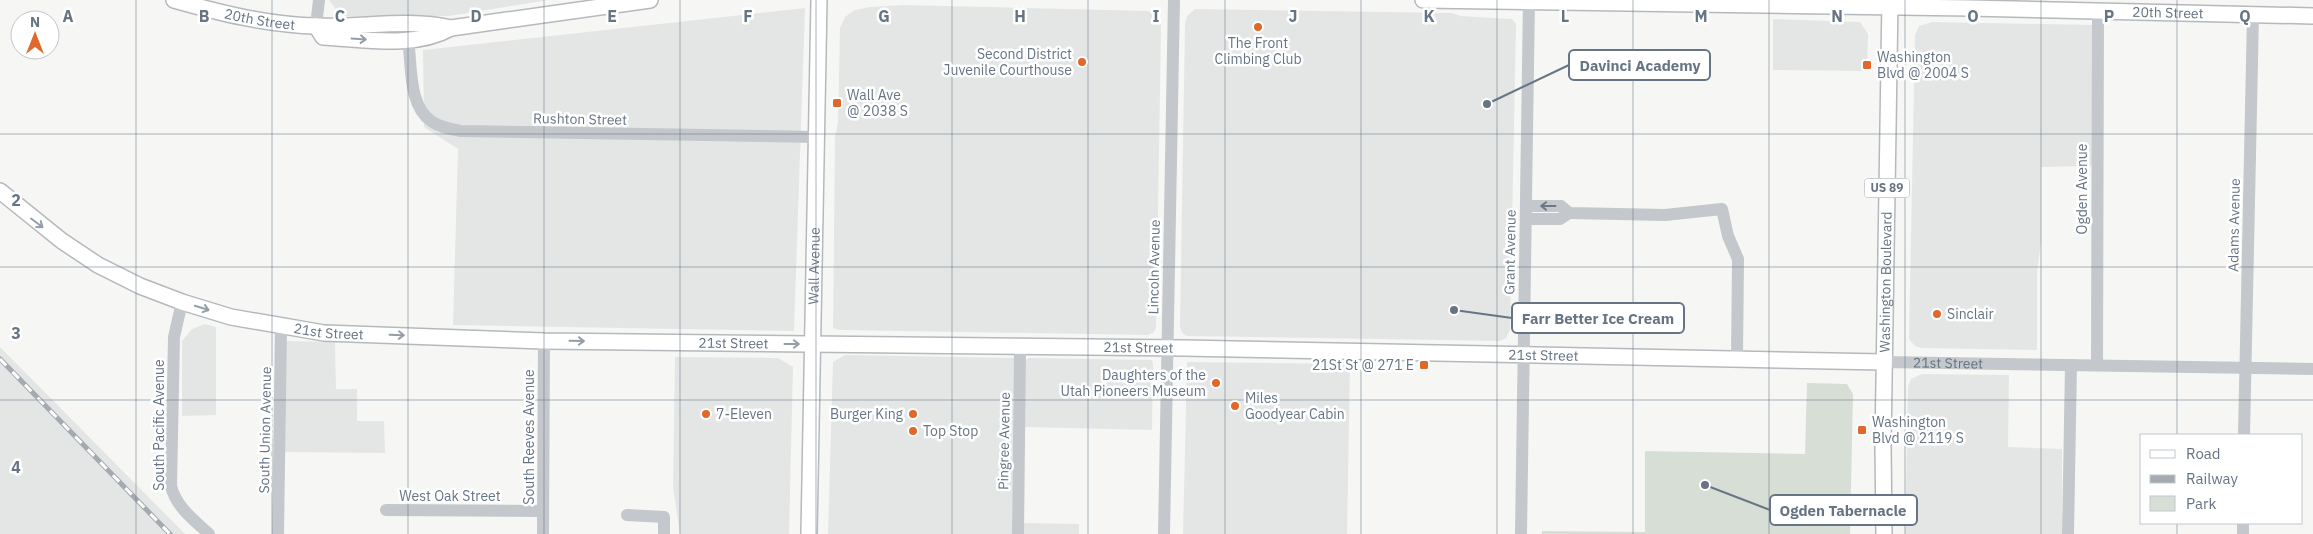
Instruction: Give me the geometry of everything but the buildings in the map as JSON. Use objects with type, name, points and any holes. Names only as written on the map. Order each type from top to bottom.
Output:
[{"type":"main road","name":"20th Street","points":[[174,0],[222,14],[279,23],[316,26],[430,24],[451,28]]},
{"type":"main road","name":"20th Street","points":[[316,26],[322,37],[408,40],[435,36],[451,28],[650,0]]},
{"type":"main road","name":"Wall Avenue","points":[[809,534],[819,0]]},
{"type":"main road","name":"20th Street","points":[[1424,0],[1890,4],[2098,13],[2313,16]]},
{"type":"main road","name":"Washington Boulevard","points":[[1884,534],[1884,362],[1890,4]]},
{"type":"main road","name":"21st Street","points":[[0,191],[27,215],[98,265],[140,286],[182,302],[231,317],[324,333],[544,341],[1020,348],[1168,348],[1884,362]]},
{"type":"street","points":[[316,26],[319,0]]},
{"type":"street","name":"Lincoln Avenue","points":[[1164,534],[1174,0]]},
{"type":"street","name":"Grant Avenue","points":[[1521,534],[1529,1]]},
{"type":"street","name":"Ogden Avenue","points":[[2097,365],[2098,13]]},
{"type":"street","name":"Adams Avenue","points":[[2244,434],[2253,15]]},
{"type":"street","name":"Rushton Street","points":[[408,40],[414,90],[420,108],[431,122],[461,132],[816,137]]},
{"type":"street","points":[[1526,212],[1561,206],[1569,213],[1665,215],[1722,209],[1728,236],[1738,259],[1737,358]]},
{"type":"street","name":"South Pacific Avenue","points":[[182,302],[174,337],[172,486],[174,496],[180,506],[209,534]]},
{"type":"street","name":"South Union Avenue","points":[[278,534],[281,327]]},
{"type":"street","name":"South Reeves Avenue","points":[[543,534],[544,341]]},
{"type":"street","name":"Pingree Avenue","points":[[1018,534],[1020,348]]},
{"type":"street","name":"21st Street","points":[[1884,362],[2313,369]]},
{"type":"street","points":[[2068,534],[2071,365]]},
{"type":"street","name":"West Oak Street","points":[[386,510],[543,511]]},
{"type":"street","points":[[627,515],[664,517],[664,534]]},
{"type":"shaded area","points":[[329,0],[548,0],[449,16],[345,16],[337,11]]},
{"type":"shaded area","points":[[904,5],[1148,11],[1159,17],[1161,23],[1156,328],[1153,333],[1148,335],[839,330],[833,328],[835,137],[838,123],[840,28],[845,17],[855,10]]},
{"type":"shaded area","points":[[805,8],[794,331],[453,325],[458,149],[424,127],[423,50]]},
{"type":"shaded area","points":[[1195,9],[1451,13],[1461,16],[1512,19],[1516,24],[1510,330],[1506,338],[1500,341],[1187,336],[1182,333],[1180,327],[1185,24],[1187,16]]},
{"type":"shaded area","points":[[1773,19],[1860,22],[1868,34],[1867,71],[1773,70]]},
{"type":"shaded area","points":[[1932,22],[2093,25],[2092,166],[2041,167],[2041,242],[2037,272],[2037,350],[1921,348],[1915,346],[1909,339],[1915,35],[1919,26]]},
{"type":"shaded area","points":[[205,324],[216,327],[216,415],[182,416],[182,341],[192,329]]},
{"type":"shaded area","points":[[285,341],[335,342],[336,389],[357,389],[357,421],[384,421],[385,453],[285,452]]},
{"type":"shaded area","points":[[0,347],[185,534],[0,534]]},
{"type":"shaded area","points":[[845,355],[1014,358],[1012,534],[828,534],[833,362]]},
{"type":"shaded area","points":[[675,357],[778,358],[793,367],[789,534],[680,534],[673,487]]},
{"type":"shaded area","points":[[1028,358],[1152,360],[1152,430],[1024,427],[1025,361]]},
{"type":"shaded area","points":[[1187,362],[1350,364],[1347,534],[1183,534]]},
{"type":"shaded area","points":[[1922,374],[2009,375],[2008,447],[2062,449],[2062,534],[1905,534],[1908,387],[1911,379]]},
{"type":"shaded area","points":[[1023,523],[1079,524],[1079,534],[1022,534]]},
{"type":"green space","points":[[1807,383],[1847,384],[1853,394],[1850,534],[1542,534],[1542,531],[1645,532],[1645,451],[1805,454]]},
{"type":"railway","points":[[0,359],[170,534]]},
{"type":"place","name":"The Front Climbing Club","points":[[1258,27]]},
{"type":"place","name":"Second District Juvenile Courthouse","points":[[1082,62]]},
{"type":"place","name":"Washington Blvd @ 2004 S","points":[[1867,65]]},
{"type":"place","name":"Wall Ave @ 2038 S","points":[[837,103]]},
{"type":"place","name":"Davinci Academy","points":[[1487,104]]},
{"type":"place","name":"Farr Better Ice Cream","points":[[1454,310]]},
{"type":"place","name":"Sinclair","points":[[1937,314]]},
{"type":"place","name":"21St St @ 271 E","points":[[1424,365]]},
{"type":"place","name":"Daughters of the Utah Pioneers Museum","points":[[1216,383]]},
{"type":"place","name":"Miles Goodyear Cabin","points":[[1235,406]]},
{"type":"place","name":"7-Eleven","points":[[706,414]]},
{"type":"place","name":"Burger King","points":[[913,414]]},
{"type":"place","name":"Washington Blvd @ 2119 S","points":[[1862,430]]},
{"type":"place","name":"Top Stop","points":[[913,431]]},
{"type":"place","name":"Ogden Tabernacle","points":[[1705,485]]}]
